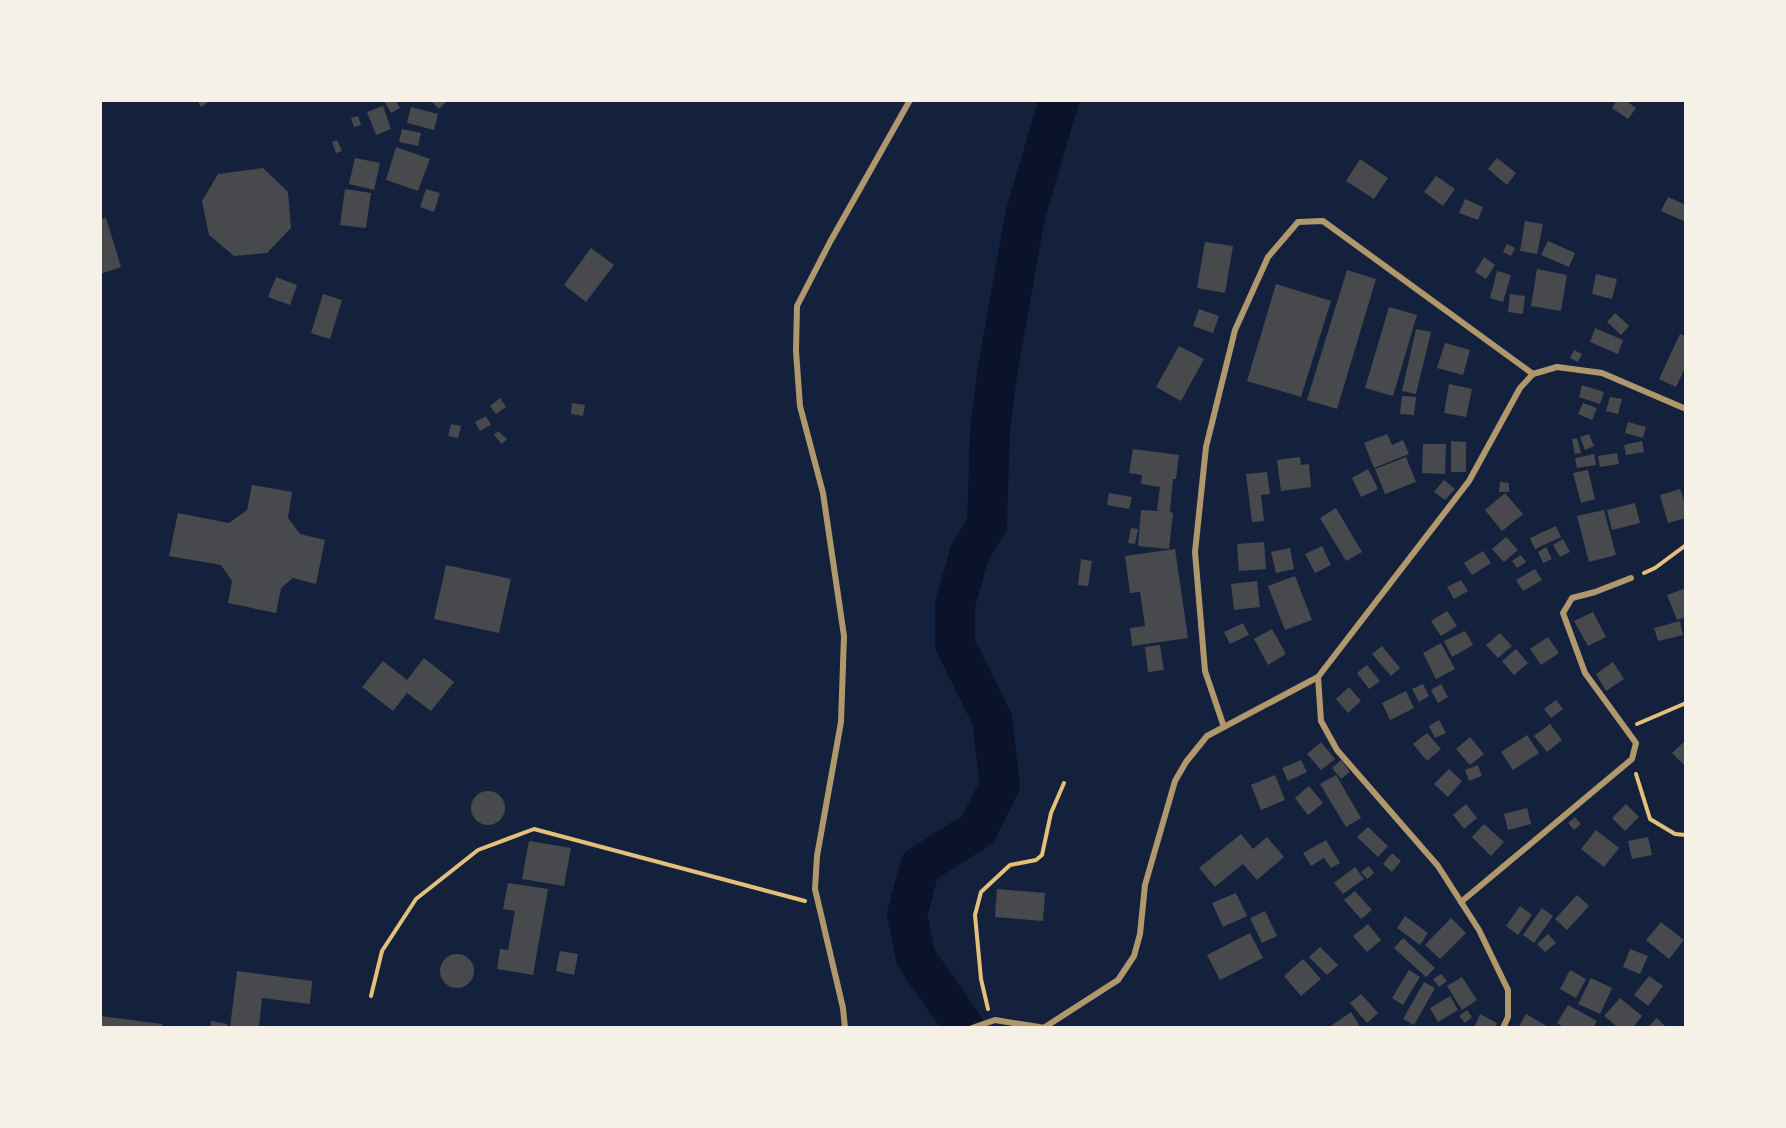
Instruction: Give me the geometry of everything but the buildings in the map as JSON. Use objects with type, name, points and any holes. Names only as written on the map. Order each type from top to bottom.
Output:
[{"type":"street","points":[[845,1028],[843,1008],[815,889],[817,856],[841,722],[844,636],[823,493],[800,406],[796,351],[797,306],[830,242],[910,100]]},
{"type":"street","points":[[1224,727],[1205,670],[1195,552],[1206,447],[1235,330],[1268,257],[1298,222],[1323,221],[1533,374]]},
{"type":"street","points":[[972,1028],[995,1020],[1045,1027],[1118,980],[1134,956],[1140,934],[1145,885],[1175,781],[1199,744],[1208,736],[1318,677],[1469,481],[1520,388],[1533,374],[1557,367],[1602,373],[1686,409]]},
{"type":"street","points":[[1461,902],[1632,759],[1636,743],[1585,673],[1563,613],[1572,598],[1631,578]]},
{"type":"street","points":[[1318,677],[1321,721],[1337,750],[1438,866],[1479,930],[1508,990],[1508,1017],[1503,1028]]},
{"type":"path","points":[[1631,578],[1655,568],[1686,545]]},
{"type":"path","points":[[1626,729],[1686,703]]},
{"type":"path","points":[[1632,759],[1650,819],[1676,834],[1686,835]]},
{"type":"path","points":[[990,1022],[981,979],[975,915],[981,892],[1010,865],[1036,860],[1042,855],[1051,813],[1064,783]]},
{"type":"path","points":[[371,996],[382,951],[416,899],[478,850],[534,830],[819,904]]},
{"type":"waterway","points":[[965,1028],[916,958],[907,915],[920,866],[978,829],[1000,785],[992,719],[955,644],[955,604],[970,552],[987,525],[990,431],[997,374],[1025,216],[1059,100]]}]
